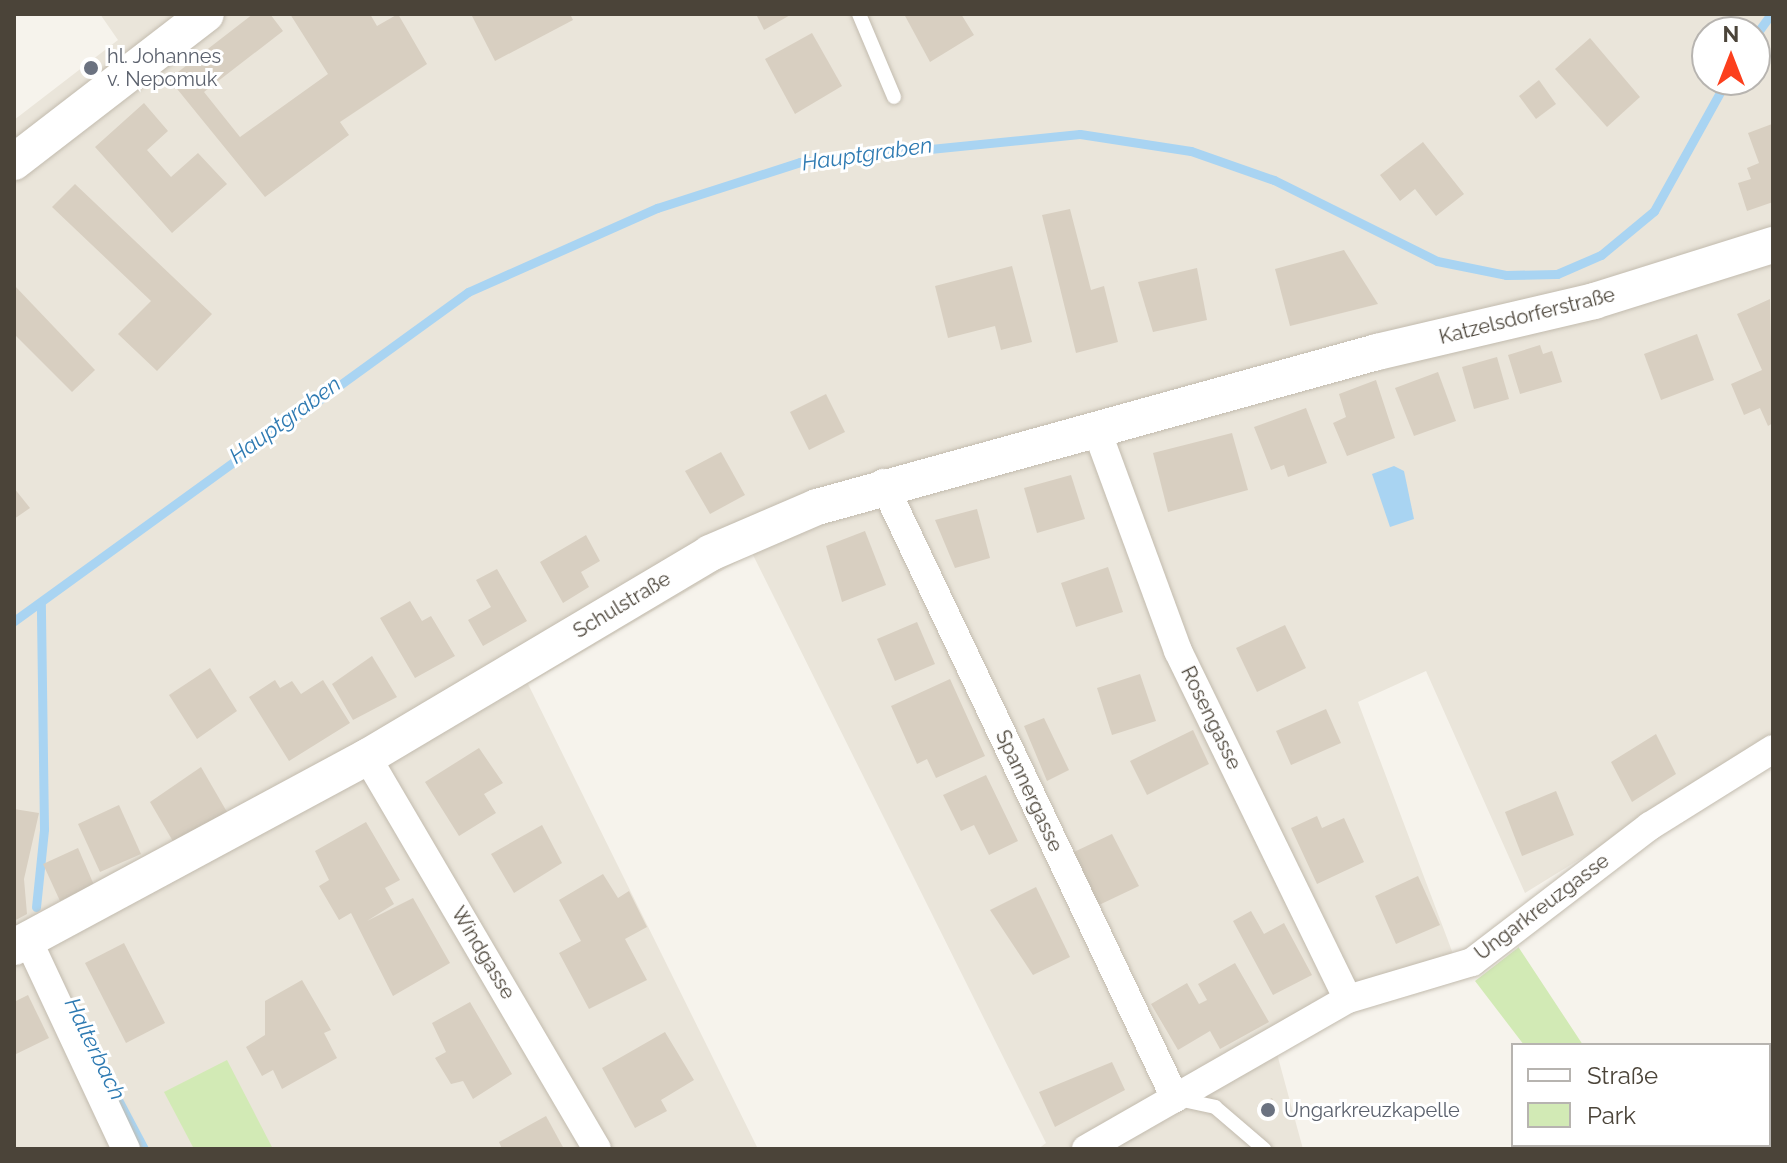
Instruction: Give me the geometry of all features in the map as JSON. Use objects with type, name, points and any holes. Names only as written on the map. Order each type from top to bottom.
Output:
[{"type":"street","points":[[14,162],[206,14]]},
{"type":"street","name":"Katzelsdorferstraße","points":[[1279,379],[1594,301],[1773,245]]},
{"type":"street","name":"Schulstraße","points":[[21,943],[367,757],[710,553],[883,483],[1279,379]]},
{"type":"street","name":"Rosengasse","points":[[1096,428],[1178,651],[1348,999]]},
{"type":"street","name":"Spannergasse","points":[[883,483],[1175,1098]]},
{"type":"street","name":"Ungarkreuzgasse","points":[[1086,1149],[1348,999],[1472,962],[1650,826],[1773,749]]},
{"type":"street","name":"Windgasse","points":[[367,757],[597,1149]]},
{"type":"street","points":[[21,943],[126,1149]]},
{"type":"lane","points":[[859,14],[894,97]]},
{"type":"lane","points":[[1175,1098],[1215,1107],[1264,1149]]},
{"type":"shaded area","points":[[100,14],[1773,14],[1773,740],[1525,893],[1426,671],[1358,702],[1461,975],[1341,1012],[1276,1050],[1303,1149],[1038,1149],[1046,1143],[752,553],[528,684],[758,1149],[14,1149],[14,120],[118,40]]},
{"type":"green space","points":[[1519,947],[1582,1043],[1522,1043],[1475,981]]},
{"type":"green space","points":[[227,1060],[273,1149],[194,1149],[164,1092]]},
{"type":"water","points":[[1394,466],[1404,471],[1414,519],[1390,527],[1372,474]]},
{"type":"building","points":[[253,14],[270,14],[283,31],[204,92],[240,137],[328,74],[290,14],[370,14],[377,26],[398,14],[427,64],[340,122],[349,135],[265,197],[169,79]]},
{"type":"building","points":[[471,14],[570,14],[573,20],[495,61]]},
{"type":"building","points":[[756,14],[792,14],[764,30]]},
{"type":"building","points":[[904,14],[961,14],[974,35],[930,62]]},
{"type":"building","points":[[812,33],[842,86],[795,114],[765,59]]},
{"type":"building","points":[[1590,38],[1640,97],[1607,127],[1555,69]]},
{"type":"building","points":[[1539,80],[1556,104],[1536,119],[1519,96]]},
{"type":"building","points":[[144,103],[168,131],[147,150],[171,177],[198,153],[227,184],[172,233],[95,147]]},
{"type":"building","points":[[1772,124],[1773,202],[1747,211],[1738,183],[1751,179],[1747,168],[1759,163],[1748,133]]},
{"type":"building","points":[[1423,142],[1464,194],[1436,216],[1415,189],[1400,201],[1380,175]]},
{"type":"building","points":[[75,184],[212,314],[157,371],[118,334],[151,301],[52,207]]},
{"type":"building","points":[[1070,209],[1091,290],[1104,286],[1118,342],[1076,353],[1042,215]]},
{"type":"building","points":[[1344,250],[1378,304],[1290,326],[1275,269]]},
{"type":"building","points":[[1012,266],[1032,342],[1001,350],[995,326],[948,338],[935,286]]},
{"type":"building","points":[[1197,268],[1207,320],[1153,332],[1138,282]]},
{"type":"building","points":[[14,285],[95,370],[72,392],[14,334]]},
{"type":"building","points":[[1770,299],[1773,423],[1768,426],[1760,408],[1744,415],[1731,384],[1762,370],[1737,314]]},
{"type":"building","points":[[1697,334],[1714,380],[1661,400],[1644,354]]},
{"type":"building","points":[[1540,345],[1543,354],[1552,351],[1562,382],[1520,394],[1508,355]]},
{"type":"building","points":[[1497,357],[1509,399],[1474,409],[1462,367]]},
{"type":"building","points":[[1438,372],[1456,421],[1414,436],[1395,388]]},
{"type":"building","points":[[1376,380],[1395,438],[1347,456],[1333,423],[1346,417],[1339,394]]},
{"type":"building","points":[[826,394],[845,432],[809,450],[790,412]]},
{"type":"building","points":[[1306,408],[1327,463],[1288,477],[1284,465],[1271,470],[1254,427]]},
{"type":"building","points":[[1232,433],[1248,490],[1168,512],[1153,453]]},
{"type":"building","points":[[721,452],[745,495],[710,514],[685,471]]},
{"type":"building","points":[[1071,475],[1085,519],[1037,533],[1024,488]]},
{"type":"building","points":[[14,488],[30,508],[14,519]]},
{"type":"building","points":[[977,509],[990,558],[955,568],[935,520]]},
{"type":"building","points":[[865,531],[886,585],[842,602],[826,546]]},
{"type":"building","points":[[586,535],[600,561],[581,572],[589,587],[563,603],[540,562]]},
{"type":"building","points":[[1108,567],[1123,612],[1076,627],[1061,583]]},
{"type":"building","points":[[497,569],[527,621],[483,646],[468,620],[491,607],[476,580]]},
{"type":"building","points":[[410,601],[422,621],[431,616],[455,656],[415,678],[380,618]]},
{"type":"building","points":[[917,622],[935,664],[895,681],[877,639]]},
{"type":"building","points":[[1285,625],[1306,668],[1257,692],[1236,648]]},
{"type":"building","points":[[372,656],[397,697],[353,720],[332,684]]},
{"type":"building","points":[[210,668],[237,711],[197,739],[169,695]]},
{"type":"building","points":[[1140,674],[1156,721],[1112,735],[1097,688]]},
{"type":"building","points":[[950,679],[985,756],[936,778],[927,759],[917,764],[891,706]]},
{"type":"building","points":[[275,680],[280,688],[292,681],[301,694],[323,680],[350,723],[289,761],[249,697]]},
{"type":"building","points":[[1326,709],[1341,743],[1291,765],[1276,731]]},
{"type":"building","points":[[1044,718],[1069,770],[1047,781],[1024,726]]},
{"type":"building","points":[[1193,730],[1209,764],[1147,795],[1130,761]]},
{"type":"building","points":[[1656,734],[1676,774],[1632,802],[1611,762]]},
{"type":"building","points":[[479,748],[503,783],[484,794],[496,813],[459,836],[425,782]]},
{"type":"building","points":[[201,767],[227,812],[174,843],[150,802]]},
{"type":"building","points":[[986,775],[1018,841],[989,855],[974,825],[961,831],[943,795]]},
{"type":"building","points":[[1556,791],[1574,835],[1522,856],[1505,812]]},
{"type":"building","points":[[119,805],[141,854],[100,872],[78,824]]},
{"type":"building","points":[[14,809],[39,813],[24,879],[27,914],[14,921]]},
{"type":"building","points":[[1317,816],[1322,828],[1344,818],[1364,862],[1317,884],[1291,828]]},
{"type":"building","points":[[366,822],[400,880],[385,888],[394,904],[367,921],[413,898],[450,963],[393,996],[351,913],[339,920],[319,886],[329,880],[315,851]]},
{"type":"building","points":[[542,825],[562,863],[514,893],[491,854]]},
{"type":"building","points":[[1112,834],[1139,886],[1099,905],[1074,852]]},
{"type":"building","points":[[78,848],[94,885],[60,901],[43,864]]},
{"type":"building","points":[[603,874],[618,898],[629,891],[647,927],[625,939],[647,980],[589,1009],[559,953],[581,941],[559,900]]},
{"type":"building","points":[[1418,876],[1440,925],[1396,944],[1375,896]]},
{"type":"building","points":[[1036,887],[1070,957],[1033,975],[990,910]]},
{"type":"building","points":[[1251,911],[1264,934],[1284,923],[1312,975],[1273,995],[1233,921]]},
{"type":"building","points":[[124,943],[165,1023],[126,1043],[85,963]]},
{"type":"building","points":[[1235,963],[1269,1022],[1220,1049],[1210,1031],[1178,1050],[1151,1004],[1187,983],[1199,1004],[1207,1000],[1198,984]]},
{"type":"building","points":[[302,980],[331,1030],[324,1033],[337,1058],[282,1089],[273,1070],[262,1076],[246,1047],[265,1035],[265,1001]]},
{"type":"building","points":[[28,995],[49,1038],[14,1055],[14,1002]]},
{"type":"building","points":[[470,1002],[512,1074],[473,1099],[463,1081],[451,1084],[435,1058],[446,1052],[432,1023]]},
{"type":"building","points":[[665,1032],[694,1080],[661,1100],[667,1111],[635,1128],[602,1068]]},
{"type":"building","points":[[1112,1062],[1125,1090],[1055,1127],[1039,1092]]},
{"type":"building","name":"Ungarkreuzkapelle","points":[[1272,1098],[1279,1113],[1266,1121],[1257,1106]]},
{"type":"building","points":[[546,1116],[564,1149],[502,1149],[499,1142]]},
{"type":"waterway","name":"Hauptgraben","points":[[14,621],[468,292],[657,208],[800,162],[1080,134],[1191,151],[1274,180],[1437,261],[1506,275],[1557,274],[1601,255],[1654,211],[1718,96]]},
{"type":"waterway","points":[[36,907],[44,829],[41,603]]},
{"type":"waterway","name":"Halterbach","points":[[114,1092],[144,1149]]},
{"type":"place","name":"hl. Johannes v. Nepomuk","points":[[91,68]]},
{"type":"place","name":"Ungarkreuzkapelle","points":[[1268,1110]]}]
